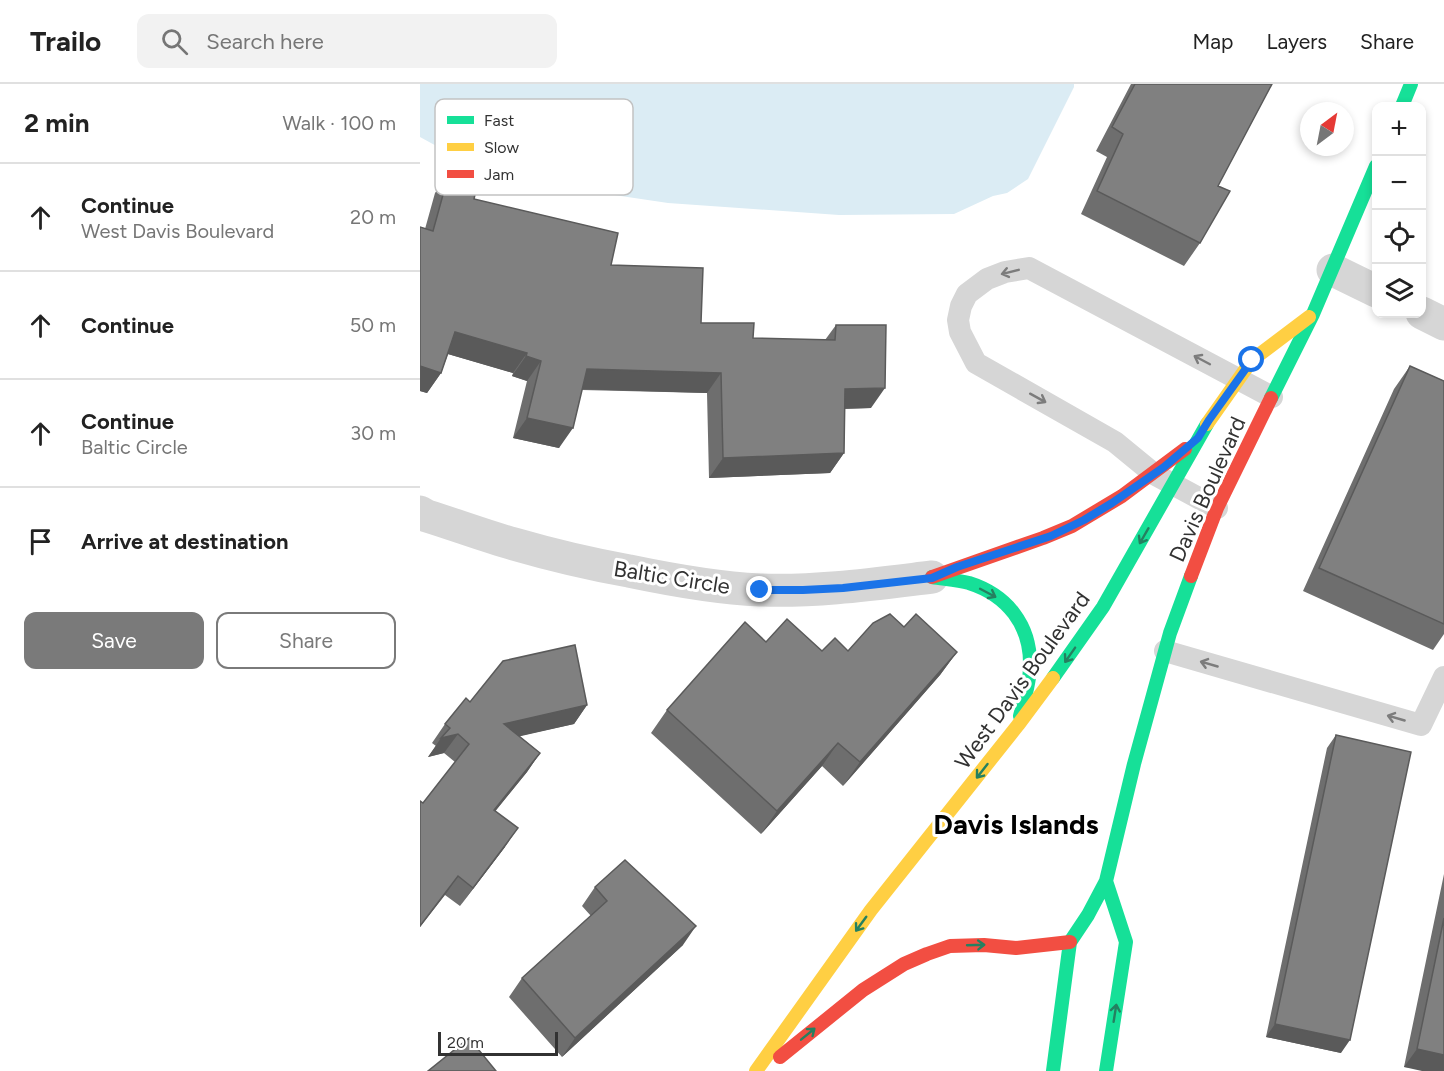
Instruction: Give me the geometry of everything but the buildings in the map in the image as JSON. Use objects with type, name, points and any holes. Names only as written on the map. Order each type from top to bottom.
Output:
[{"type":"street","points":[[1404,102],[1411,84]]},
{"type":"street","name":"Davis Boulevard","points":[[1070,942],[1106,881],[1134,764],[1168,642],[1217,508],[1313,314],[1372,178]]},
{"type":"street","points":[[1333,270],[1372,289]]},
{"type":"street","name":"West Davis Boulevard","points":[[756,1071],[871,910],[1066,661],[1103,607],[1163,479],[1198,438],[1252,360],[1313,314]]},
{"type":"street","points":[[1426,315],[1444,324]]},
{"type":"street","points":[[932,578],[957,567],[1051,536],[1163,479],[1198,438]]},
{"type":"street","name":"Baltic Circle","points":[[422,519],[566,557],[681,582],[722,587],[803,590],[932,578]]},
{"type":"street","points":[[932,578],[971,584],[1005,602],[1018,620],[1025,634],[1030,667],[1018,725]]},
{"type":"street","points":[[1106,881],[1126,942],[1106,1071]]},
{"type":"street","points":[[762,1071],[863,990],[904,964],[927,954],[950,946],[984,945],[1016,948],[1070,942],[1053,1071]]},
{"type":"lane","points":[[1217,508],[1163,479],[1115,442],[976,363],[960,332],[958,320],[961,306],[967,294],[987,279],[1029,267],[1272,397]]},
{"type":"lane","points":[[1168,642],[1421,725],[1444,677]]},
{"type":"shaded area","points":[[420,84],[1074,84],[1028,179],[1007,193],[993,196],[954,214],[839,215],[668,203],[614,195],[633,195],[633,99],[435,99],[435,145],[420,137]]},
{"type":"traffic: fast","points":[[1404,102],[1411,84]]},
{"type":"traffic: fast","points":[[1271,398],[1313,314],[1372,175]]},
{"type":"traffic: fast","points":[[1053,678],[1103,607],[1207,424]]},
{"type":"traffic: fast","points":[[1053,1071],[1070,942],[1106,881],[1134,764],[1170,633],[1191,576]]},
{"type":"traffic: fast","points":[[932,577],[969,583],[983,588],[1005,604],[1021,625],[1026,637],[1030,666],[1020,716]]},
{"type":"traffic: fast","points":[[1106,881],[1126,942],[1106,1071]]},
{"type":"traffic: slow","points":[[1207,424],[1252,360],[1309,317]]},
{"type":"traffic: slow","points":[[756,1071],[871,910],[1053,678]]},
{"type":"traffic: jam","points":[[1191,576],[1217,508],[1271,398]]},
{"type":"traffic: jam","points":[[932,577],[1072,526],[1122,496],[1185,449]]},
{"type":"traffic: jam","points":[[780,1057],[863,990],[904,964],[927,954],[950,946],[984,945],[1016,948],[1070,942]]},
{"type":"district","name":"Davis Islands","points":[[1016,824]]},
{"type":"route","points":[[760,590],[843,588],[932,578],[957,567],[1051,536],[1112,503],[1164,467],[1198,438],[1252,360]]}]
